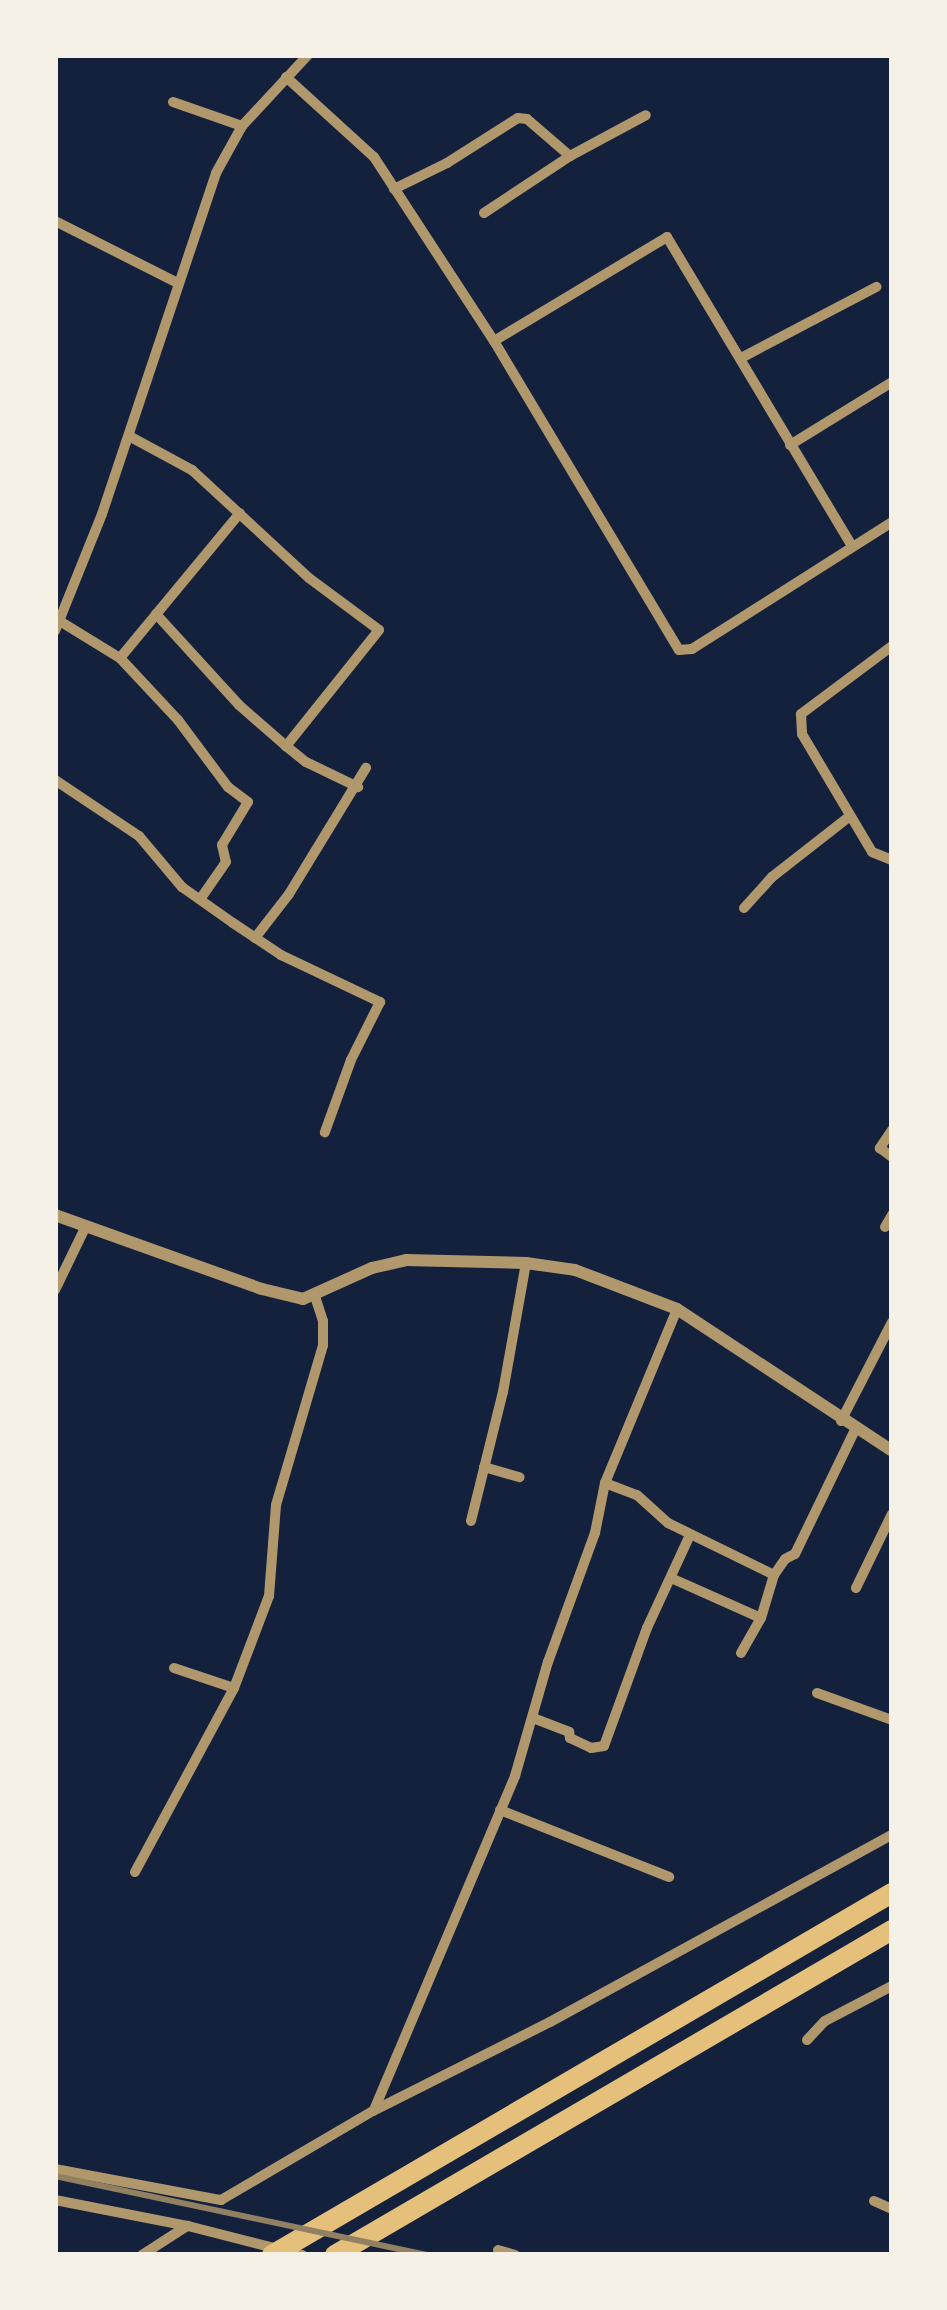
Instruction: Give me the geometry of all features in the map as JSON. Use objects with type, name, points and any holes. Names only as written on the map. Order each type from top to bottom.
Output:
[{"type":"highway","points":[[272,2255],[892,1892]]},
{"type":"highway","points":[[335,2255],[892,1930]]},
{"type":"street","points":[[200,898],[226,862],[222,845],[248,802],[228,787],[178,720],[120,658],[57,626],[129,436],[216,174],[242,126],[308,55]]},
{"type":"street","points":[[286,77],[374,157],[494,341],[679,650],[692,650],[892,522]]},
{"type":"street","points":[[173,102],[242,126]]},
{"type":"street","points":[[484,213],[570,156],[646,115]]},
{"type":"street","points":[[394,189],[448,163],[518,118],[527,119],[570,156]]},
{"type":"street","points":[[55,221],[178,283]]},
{"type":"street","points":[[494,341],[667,237],[852,546]]},
{"type":"street","points":[[740,358],[876,287]]},
{"type":"street","points":[[790,445],[892,382]]},
{"type":"street","points":[[129,436],[192,470],[309,578],[379,630],[286,746]]},
{"type":"street","points":[[120,658],[240,513]]},
{"type":"street","points":[[156,614],[239,704],[286,746],[306,762],[358,787]]},
{"type":"street","points":[[892,646],[801,714],[802,734],[872,852],[892,860]]},
{"type":"street","points":[[255,938],[358,787],[366,768]]},
{"type":"street","points":[[55,780],[151,846],[182,887],[255,938],[380,1002],[351,1060],[325,1132]]},
{"type":"street","points":[[744,908],[772,876],[850,816]]},
{"type":"street","points":[[892,1130],[880,1148],[892,1157]]},
{"type":"street","points":[[55,1215],[288,1297],[315,1296],[388,1262],[526,1263],[576,1270],[677,1308],[855,1430],[892,1451]]},
{"type":"street","points":[[884,1227],[892,1215]]},
{"type":"street","points":[[55,1290],[86,1226]]},
{"type":"street","points":[[471,1521],[503,1392],[526,1263]]},
{"type":"street","points":[[135,1872],[234,1688],[270,1596],[276,1504],[323,1345],[323,1321],[315,1296]]},
{"type":"street","points":[[373,2111],[500,1810],[595,1532],[604,1483],[677,1308]]},
{"type":"street","points":[[841,1420],[892,1322]]},
{"type":"street","points":[[740,1653],[762,1618],[774,1575],[785,1558],[796,1554],[855,1430]]},
{"type":"street","points":[[484,1467],[520,1477]]},
{"type":"street","points":[[604,1483],[637,1495],[653,1513],[690,1535],[747,1558],[774,1575]]},
{"type":"street","points":[[856,1588],[892,1514]]},
{"type":"street","points":[[534,1718],[569,1732],[570,1738],[591,1748],[604,1746],[634,1660],[690,1535]]},
{"type":"street","points":[[671,1578],[762,1618]]},
{"type":"street","points":[[174,1668],[234,1688]]},
{"type":"street","points":[[816,1693],[892,1720]]},
{"type":"street","points":[[500,1810],[670,1876]]},
{"type":"street","points":[[55,2169],[221,2200],[373,2111],[550,2022],[892,1835]]},
{"type":"street","points":[[807,2040],[825,2021],[892,1986]]},
{"type":"street","points":[[55,2200],[188,2226],[302,2255]]},
{"type":"street","points":[[874,2201],[892,2209]]},
{"type":"street","points":[[142,2255],[188,2226]]},
{"type":"street","points":[[498,2250],[515,2255]]},
{"type":"railway","points":[[55,2176],[427,2255]]}]
